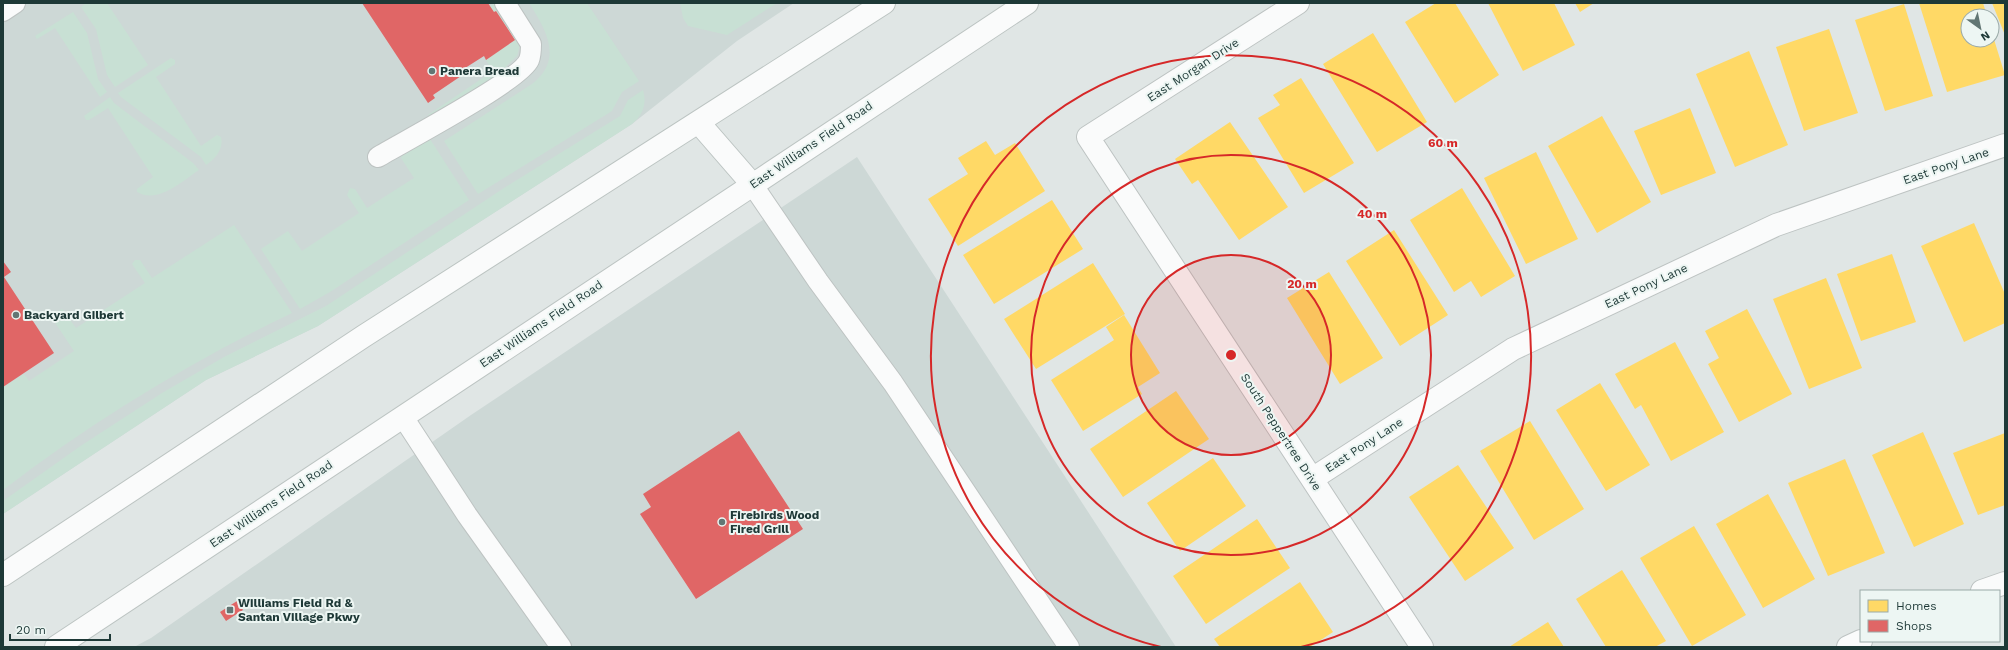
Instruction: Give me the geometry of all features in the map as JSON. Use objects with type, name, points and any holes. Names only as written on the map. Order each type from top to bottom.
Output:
[{"type":"main road","points":[[3,575],[364,336],[699,123],[884,3]]},
{"type":"main road","name":"East Williams Field Road","points":[[56,647],[1026,3]]},
{"type":"main road","name":"East Morgan Drive","points":[[1088,137],[1298,3]]},
{"type":"main road","points":[[699,123],[752,184]]},
{"type":"main road","name":"South Peppertree Drive","points":[[1088,137],[1422,647]]},
{"type":"main road","name":"East Pony Lane","points":[[1312,479],[1513,348],[1776,225],[2005,145]]},
{"type":"main road","points":[[1985,590],[2005,583]]},
{"type":"main road","points":[[1848,647],[1860,641]]},
{"type":"lane","points":[[3,11],[15,3]]},
{"type":"lane","points":[[378,157],[495,90],[516,74],[529,60],[531,44],[505,3]]},
{"type":"lane","points":[[752,184],[818,281],[893,383],[1069,647]]},
{"type":"lane","points":[[403,416],[467,515],[561,647]]},
{"type":"shaded area","points":[[3,3],[794,3],[737,41],[632,124],[318,326],[206,380],[3,514]]},
{"type":"shaded area","points":[[857,157],[1176,647],[134,647],[151,638],[471,415]]},
{"type":"green space","points":[[86,3],[107,3],[148,65],[115,87],[107,75],[96,29],[81,7]]},
{"type":"green space","points":[[495,3],[518,38],[520,45],[517,56],[496,76],[429,116],[428,115],[493,71],[486,60],[515,40],[496,11],[494,12],[490,6]]},
{"type":"green space","points":[[529,3],[587,3],[639,81],[622,92],[612,111],[478,194],[444,141],[532,84],[542,74],[550,55],[549,44],[546,34]]},
{"type":"green space","points":[[680,3],[777,3],[727,35],[688,26],[683,18]]},
{"type":"green space","points":[[73,12],[87,33],[98,79],[107,92],[100,97],[55,28],[37,39],[35,36]]},
{"type":"green space","points":[[171,58],[175,60],[175,64],[156,77],[201,146],[217,135],[221,137],[222,141],[220,150],[213,160],[206,165],[201,157],[121,97],[118,93]]},
{"type":"green space","points":[[643,90],[645,100],[643,109],[639,117],[632,124],[318,326],[206,380],[3,514],[3,501],[82,445],[162,393],[224,357],[326,306],[504,188],[620,116],[628,100]]},
{"type":"green space","points":[[110,97],[114,103],[193,163],[199,170],[169,190],[161,193],[145,195],[137,192],[137,189],[153,177],[108,108],[89,120],[86,120],[84,116]]},
{"type":"green space","points":[[430,139],[469,200],[330,292],[300,309],[261,249],[288,231],[302,251],[359,213],[347,195],[350,188],[355,189],[367,208],[414,178],[401,158]]},
{"type":"green space","points":[[234,225],[292,313],[179,372],[143,394],[72,440],[3,490],[3,387],[24,374],[29,381],[74,351],[50,315],[62,309],[76,328],[145,283],[132,264],[135,260],[140,260],[152,278]]},
{"type":"building: Homes","points":[[1436,3],[1455,3],[1499,75],[1455,103],[1405,22]]},
{"type":"building: Homes","points":[[1488,3],[1554,3],[1575,45],[1523,71]]},
{"type":"building: Homes","points":[[1575,3],[1594,3],[1580,12]]},
{"type":"building: Homes","points":[[1919,3],[1983,3],[1985,8],[1960,8],[1960,48],[1997,48],[2005,75],[1947,92]]},
{"type":"building: Homes","points":[[1992,3],[2005,3],[2005,35],[2000,23],[2000,8],[1994,8]]},
{"type":"building: Homes","points":[[1904,4],[1933,96],[1885,111],[1855,20]]},
{"type":"building: Homes","points":[[1829,29],[1858,113],[1804,131],[1776,47]]},
{"type":"building: Homes","points":[[1373,33],[1427,122],[1377,152],[1323,64]]},
{"type":"building: Homes","points":[[1749,51],[1788,145],[1735,167],[1696,74]]},
{"type":"building: Homes","points":[[1301,78],[1354,163],[1304,193],[1258,118],[1280,105],[1273,95]]},
{"type":"building: Homes","points":[[1690,108],[1716,173],[1661,195],[1634,131]]},
{"type":"building: Homes","points":[[1602,116],[1651,202],[1597,233],[1548,146]]},
{"type":"building: Homes","points":[[1230,122],[1288,207],[1239,240],[1198,180],[1192,184],[1175,159]]},
{"type":"building: Homes","points":[[986,141],[995,155],[1015,143],[1045,191],[958,246],[928,199],[968,174],[958,158]]},
{"type":"building: Homes","points":[[1536,152],[1578,239],[1526,264],[1484,178]]},
{"type":"building: Homes","points":[[1462,188],[1515,276],[1481,297],[1471,281],[1454,292],[1410,220]]},
{"type":"building: Homes","points":[[1052,200],[1083,249],[994,304],[963,255]]},
{"type":"building: Homes","points":[[1974,223],[2005,294],[2005,323],[1964,342],[1921,246]]},
{"type":"building: Homes","points":[[1394,230],[1448,315],[1400,346],[1346,261]]},
{"type":"building: Homes","points":[[1892,254],[1916,322],[1861,341],[1837,274]]},
{"type":"building: Homes","points":[[1093,263],[1125,314],[1036,369],[1004,319]]},
{"type":"building: Homes","points":[[1329,272],[1383,358],[1340,384],[1287,298]]},
{"type":"building: Homes","points":[[1826,278],[1862,368],[1809,389],[1773,299]]},
{"type":"building: Homes","points":[[1747,309],[1792,394],[1739,422],[1708,364],[1719,358],[1705,331]]},
{"type":"building: Homes","points":[[1124,315],[1160,373],[1138,387],[1142,394],[1083,431],[1051,380],[1114,340],[1106,327]]},
{"type":"building: Homes","points":[[1675,342],[1724,432],[1671,461],[1641,405],[1635,409],[1615,374]]},
{"type":"building: Homes","points":[[1600,383],[1650,465],[1606,491],[1556,410]]},
{"type":"building: Homes","points":[[1176,391],[1209,439],[1123,497],[1090,449]]},
{"type":"building: Homes","points":[[1530,421],[1584,509],[1534,540],[1480,451]]},
{"type":"building: Homes","points":[[1923,432],[1964,524],[1914,547],[1872,455]]},
{"type":"building: Homes","points":[[2005,433],[2005,505],[1978,515],[1953,453]]},
{"type":"building: Homes","points":[[1213,458],[1246,506],[1180,551],[1147,503]]},
{"type":"building: Homes","points":[[1845,459],[1885,553],[1828,576],[1788,483]]},
{"type":"building: Homes","points":[[1458,465],[1514,548],[1465,581],[1409,497]]},
{"type":"building: Homes","points":[[1768,494],[1815,579],[1763,608],[1716,524]]},
{"type":"building: Homes","points":[[1257,519],[1290,568],[1206,624],[1173,576]]},
{"type":"building: Homes","points":[[1694,526],[1746,615],[1692,646],[1640,558]]},
{"type":"building: Homes","points":[[1622,570],[1666,641],[1655,647],[1606,647],[1576,599]]},
{"type":"building: Homes","points":[[1300,582],[1333,632],[1310,647],[1220,647],[1214,639]]},
{"type":"building: Homes","points":[[1548,622],[1564,647],[1509,647]]},
{"type":"building: Shops","points":[[362,3],[488,3],[494,12],[496,11],[515,40],[486,60],[484,56],[462,70],[464,74],[433,95],[435,98],[428,103]]},
{"type":"building: Shops","name":"Backyard Gilbert","points":[[3,261],[11,272],[4,277],[54,353],[3,387]]},
{"type":"building: Shops","name":"Firebirds Wood Fired Grill","points":[[739,431],[803,529],[696,599],[640,514],[651,507],[643,494]]},
{"type":"building: Shops","points":[[237,601],[243,610],[226,621],[220,612]]},
{"type":"place","name":"Panera Bread","points":[[432,71]]},
{"type":"place","name":"Backyard Gilbert","points":[[16,315]]},
{"type":"place","name":"Firebirds Wood Fired Grill","points":[[722,522]]},
{"type":"place","name":"Williams Field Rd & Santan Village Pkwy","points":[[230,610]]}]
